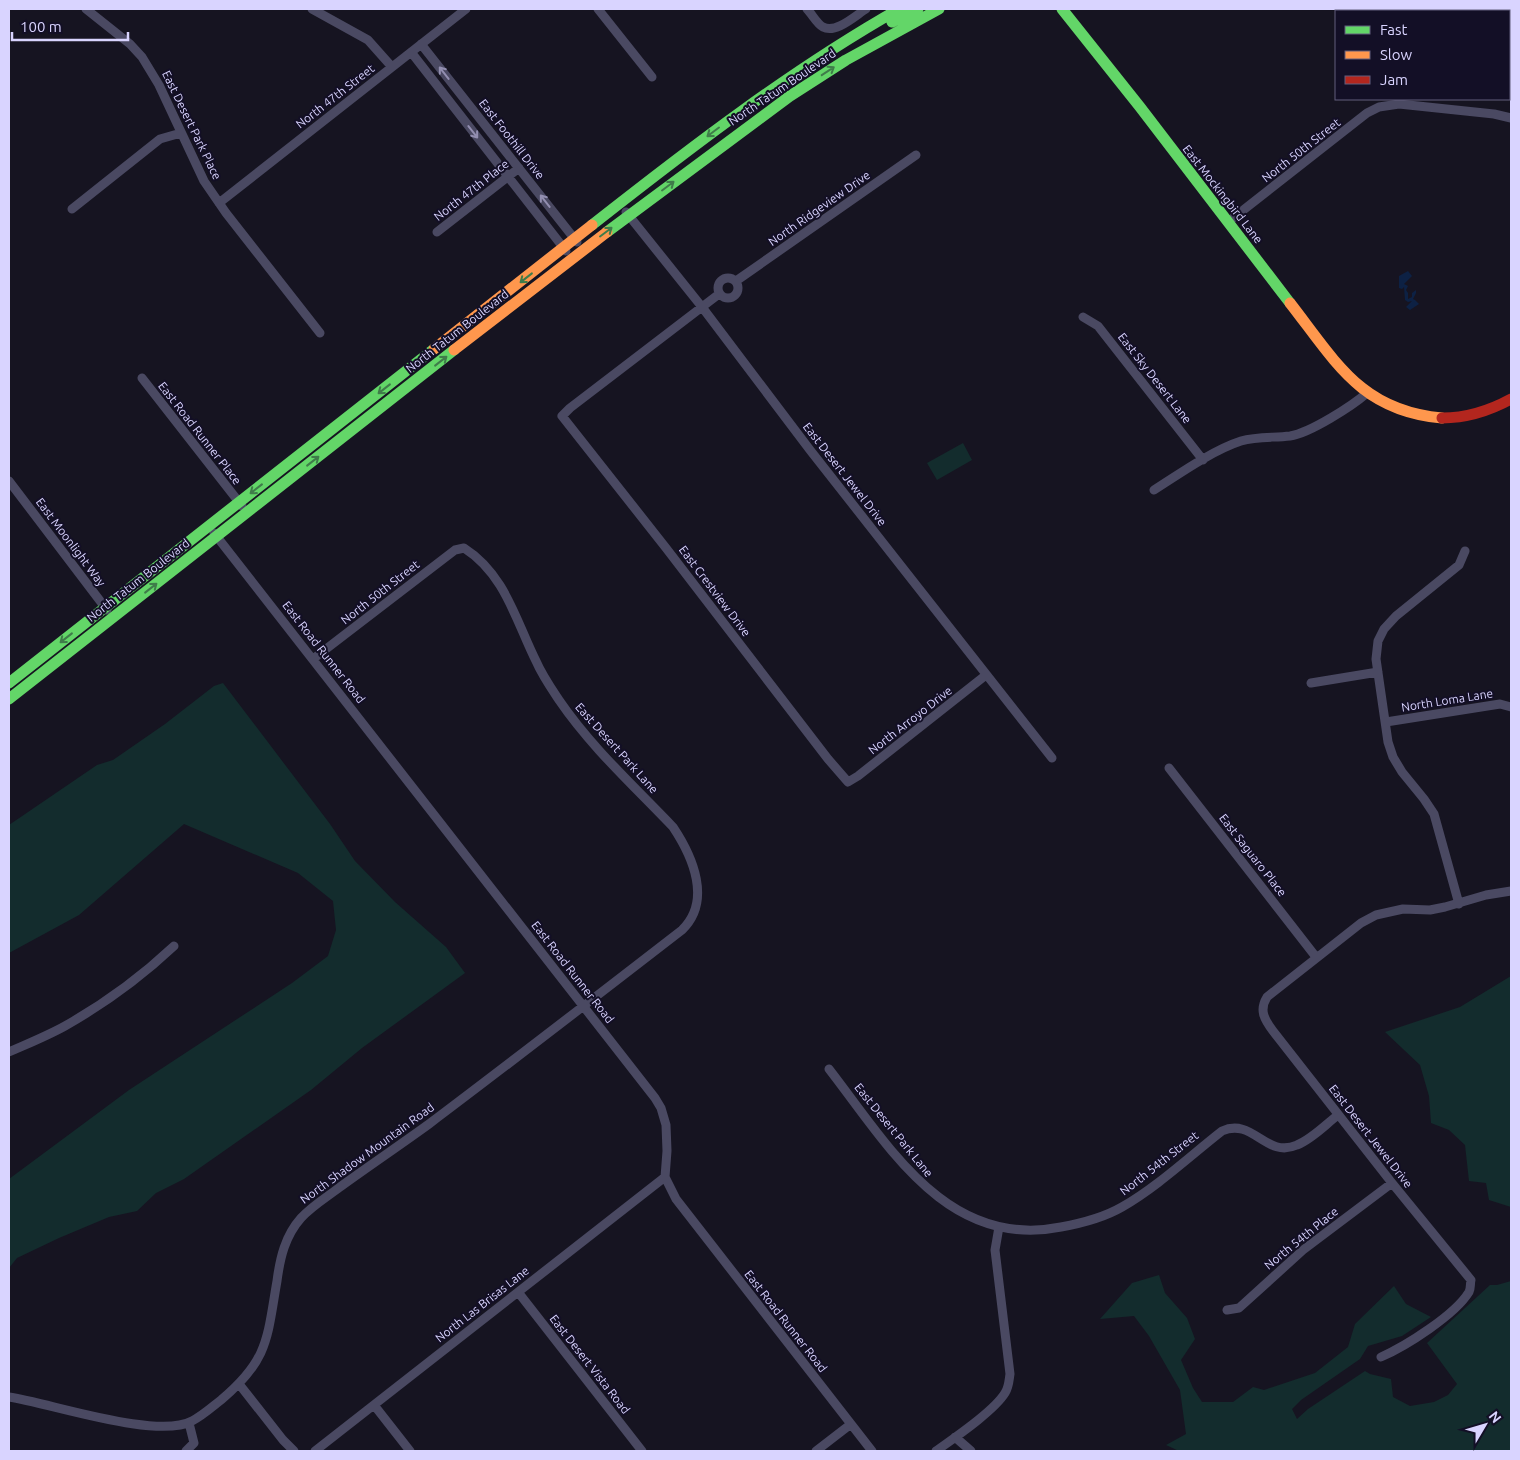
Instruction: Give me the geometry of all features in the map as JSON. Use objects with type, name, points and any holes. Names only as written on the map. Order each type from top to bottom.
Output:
[{"type":"main road","name":"North Tatum Boulevard","points":[[9,683],[739,112],[865,28],[899,9]]},
{"type":"main road","points":[[865,28],[890,24],[918,9]]},
{"type":"main road","name":"North Tatum Boulevard","points":[[9,698],[629,215],[790,96],[846,60],[939,9]]},
{"type":"main road","name":"East Mockingbird Lane","points":[[1062,9],[1357,385],[1367,393],[1394,408],[1412,415],[1444,419],[1482,413],[1511,399]]},
{"type":"street","name":"East Desert Park Place","points":[[86,9],[130,44],[142,57],[159,85],[204,181],[320,333]]},
{"type":"street","points":[[312,9],[368,40],[392,67]]},
{"type":"street","name":"North 47th Street","points":[[219,203],[466,9]]},
{"type":"street","points":[[598,9],[652,77]]},
{"type":"street","points":[[807,9],[818,23],[829,29],[838,26],[866,9]]},
{"type":"street","name":"East Foothill Drive","points":[[421,44],[584,249]]},
{"type":"street","name":"East Foothill Drive","points":[[411,52],[572,258]]},
{"type":"street","name":"North 50th Street","points":[[1228,222],[1367,113],[1379,107],[1399,104],[1494,114],[1511,118]]},
{"type":"street","points":[[72,209],[160,139],[181,133]]},
{"type":"street","name":"North Ridgeview Drive","points":[[736,281],[916,155]]},
{"type":"street","name":"North 47th Place","points":[[437,232],[520,168]]},
{"type":"street","name":"East Desert Jewel Drive","points":[[620,204],[1052,758]]},
{"type":"street","name":"North Ridgeview Drive","points":[[730,277],[736,281],[738,290],[734,296],[728,298],[719,294],[717,287],[720,280],[730,277]]},
{"type":"street","name":"North Ridgeview Drive","points":[[562,416],[622,367],[719,294]]},
{"type":"street","name":"East Sky Desert Lane","points":[[1083,317],[1098,326],[1203,460]]},
{"type":"street","name":"East Road Runner Place","points":[[142,378],[247,513]]},
{"type":"street","points":[[1154,490],[1203,460],[1240,441],[1254,438],[1292,436],[1309,430],[1345,409],[1367,393]]},
{"type":"street","name":"East Crestview Drive","points":[[562,416],[666,548],[828,760],[848,782]]},
{"type":"street","name":"East Moonlight Way","points":[[9,481],[112,618]]},
{"type":"street","name":"East Road Runner Road","points":[[209,526],[655,1098],[661,1108],[667,1136],[665,1177],[676,1199],[872,1451]]},
{"type":"street","name":"North 50th Street","points":[[314,659],[455,550],[464,548]]},
{"type":"street","name":"East Desert Park Lane","points":[[464,548],[474,554],[487,568],[511,603],[536,662],[567,712],[594,744],[673,827],[682,840],[690,857],[699,891]]},
{"type":"street","points":[[1460,904],[1434,814],[1392,757],[1388,742],[1376,659],[1378,641],[1384,629],[1396,616],[1460,565],[1465,551]]},
{"type":"street","points":[[1311,683],[1378,672]]},
{"type":"street","name":"North Arroyo Drive","points":[[848,782],[986,675]]},
{"type":"street","name":"North Loma Lane","points":[[1386,722],[1500,704],[1511,707]]},
{"type":"street","name":"East Saguaro Place","points":[[1169,768],[1316,957]]},
{"type":"street","name":"North Shadow Mountain Road","points":[[9,1397],[125,1422],[163,1426],[189,1423],[207,1411],[239,1384],[256,1364],[265,1345],[285,1244],[300,1219],[320,1202],[426,1126],[584,1006],[688,924],[698,905],[699,891]]},
{"type":"street","points":[[1316,957],[1361,923],[1376,915],[1403,910],[1430,910],[1460,904],[1486,895],[1511,891]]},
{"type":"street","points":[[9,1052],[64,1027],[141,975],[174,946]]},
{"type":"street","name":"East Desert Jewel Drive","points":[[1316,957],[1267,997],[1263,1004],[1263,1018],[1470,1280],[1470,1290],[1460,1303],[1422,1333],[1394,1352],[1381,1357]]},
{"type":"street","name":"East Desert Park Lane","points":[[829,1069],[908,1169],[931,1192],[952,1207],[983,1222],[999,1227]]},
{"type":"street","name":"North 54th Street","points":[[999,1227],[1030,1230],[1052,1229],[1103,1217],[1135,1199],[1222,1131],[1230,1127],[1242,1128],[1279,1148],[1296,1146],[1338,1115]]},
{"type":"street","name":"North Las Brisas Lane","points":[[315,1451],[665,1177]]},
{"type":"street","name":"North 54th Place","points":[[1227,1310],[1239,1308],[1303,1250],[1392,1183]]},
{"type":"street","points":[[936,1451],[992,1408],[1005,1393],[1009,1384],[1010,1374],[996,1250],[999,1227]]},
{"type":"street","name":"East Desert Vista Road","points":[[518,1292],[642,1451]]},
{"type":"street","points":[[239,1384],[290,1450]]},
{"type":"street","points":[[374,1405],[410,1451]]},
{"type":"street","points":[[186,1451],[194,1443],[189,1423]]},
{"type":"street","points":[[816,1451],[851,1424]]},
{"type":"street","points":[[955,1437],[971,1451]]},
{"type":"green space","points":[[963,443],[972,460],[937,480],[927,463]]},
{"type":"green space","points":[[223,683],[330,824],[355,861],[395,902],[446,947],[465,973],[362,1048],[311,1090],[184,1179],[156,1193],[137,1211],[109,1217],[59,1238],[17,1258],[9,1268],[9,1179],[129,1090],[292,983],[328,956],[336,930],[333,901],[298,873],[184,824],[79,915],[9,953],[9,825],[97,765],[113,760],[165,724],[214,686]]},
{"type":"green space","points":[[1511,976],[1511,1207],[1489,1200],[1486,1183],[1469,1181],[1465,1145],[1449,1130],[1431,1123],[1429,1096],[1420,1065],[1385,1032],[1460,1007]]},
{"type":"green space","points":[[1159,1275],[1165,1293],[1187,1318],[1195,1339],[1181,1360],[1193,1388],[1202,1402],[1233,1402],[1253,1387],[1264,1390],[1315,1373],[1348,1347],[1355,1324],[1394,1286],[1406,1304],[1431,1317],[1402,1336],[1368,1346],[1360,1359],[1301,1400],[1292,1409],[1297,1419],[1308,1409],[1365,1371],[1391,1379],[1393,1397],[1410,1406],[1434,1402],[1448,1395],[1457,1384],[1427,1343],[1490,1285],[1511,1281],[1511,1451],[1179,1451],[1166,1445],[1186,1434],[1180,1390],[1149,1336],[1134,1316],[1100,1319],[1132,1283]]},
{"type":"water","points":[[1408,271],[1412,276],[1404,284],[1408,286],[1406,290],[1408,299],[1412,297],[1412,293],[1416,290],[1413,299],[1419,304],[1410,310],[1406,307],[1412,301],[1408,302],[1405,300],[1404,287],[1402,289],[1399,288],[1399,276]]},
{"type":"traffic: fast","points":[[592,225],[741,111],[819,58],[899,9]]},
{"type":"traffic: fast","points":[[892,22],[918,9]]},
{"type":"traffic: fast","points":[[607,232],[790,96],[846,60],[939,9]]},
{"type":"traffic: fast","points":[[1062,9],[1140,107],[1290,303]]},
{"type":"traffic: fast","points":[[9,683],[434,349]]},
{"type":"traffic: fast","points":[[9,699],[454,350]]},
{"type":"traffic: slow","points":[[434,349],[592,225]]},
{"type":"traffic: slow","points":[[454,350],[607,232]]},
{"type":"traffic: slow","points":[[1290,303],[1337,363],[1370,394],[1391,405],[1414,413],[1442,418]]},
{"type":"traffic: jam","points":[[1442,418],[1461,417],[1478,413],[1511,399]]}]
